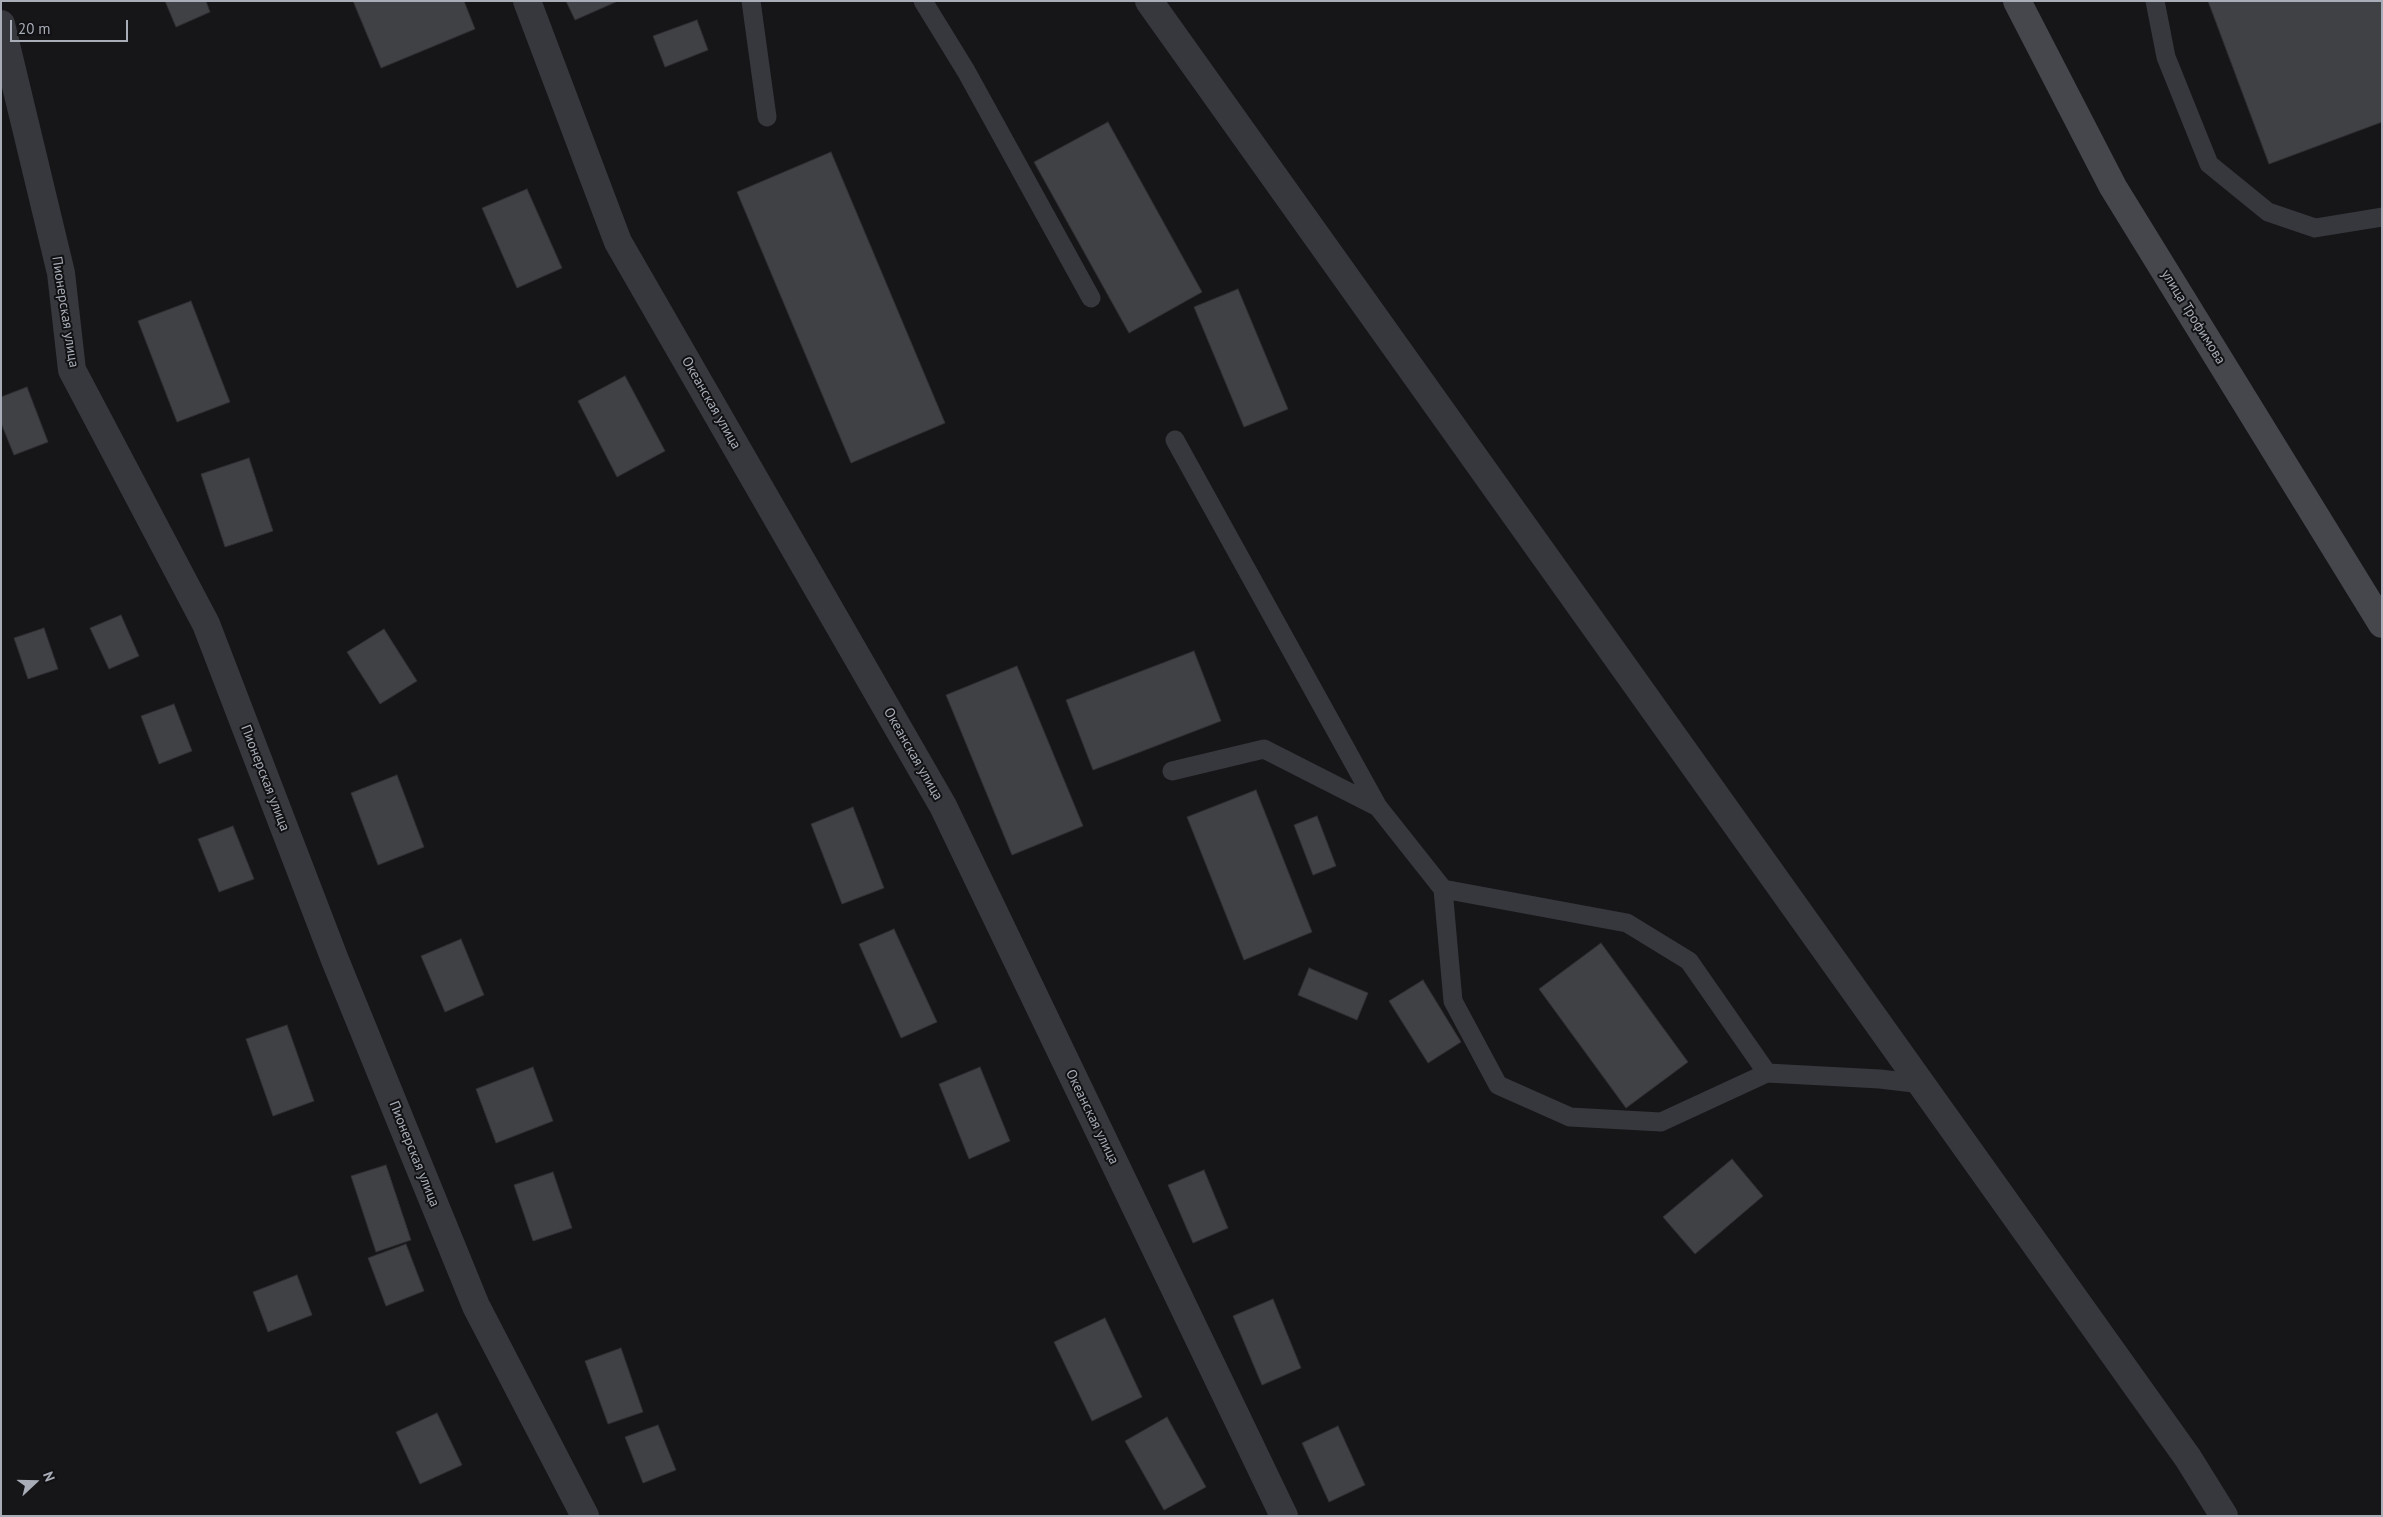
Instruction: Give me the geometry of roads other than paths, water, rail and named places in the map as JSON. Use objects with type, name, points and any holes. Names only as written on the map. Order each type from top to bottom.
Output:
[{"type":"street","name":"Океанская улица","points":[[527,1],[618,242],[943,806],[1284,1516]]},
{"type":"street","points":[[1149,1],[2188,1458],[2224,1516]]},
{"type":"street","name":"улица Трофимова","points":[[2016,1],[2113,187],[2382,624]]},
{"type":"street","name":"Пионерская улица","points":[[1,24],[61,273],[72,370],[206,624],[335,960],[476,1306],[585,1516]]},
{"type":"lane","points":[[751,1],[767,117]]},
{"type":"lane","points":[[923,1],[966,71],[1090,298]]},
{"type":"lane","points":[[2155,1],[2166,56],[2209,164],[2268,212],[2315,228],[2382,217]]},
{"type":"lane","points":[[1175,440],[1378,807],[1443,889],[1452,1001],[1498,1085],[1570,1117],[1661,1122],[1767,1073],[1880,1079],[1922,1084]]},
{"type":"lane","points":[[1172,771],[1264,749],[1378,807]]},
{"type":"lane","points":[[1443,889],[1627,923],[1689,961],[1767,1073]]}]
